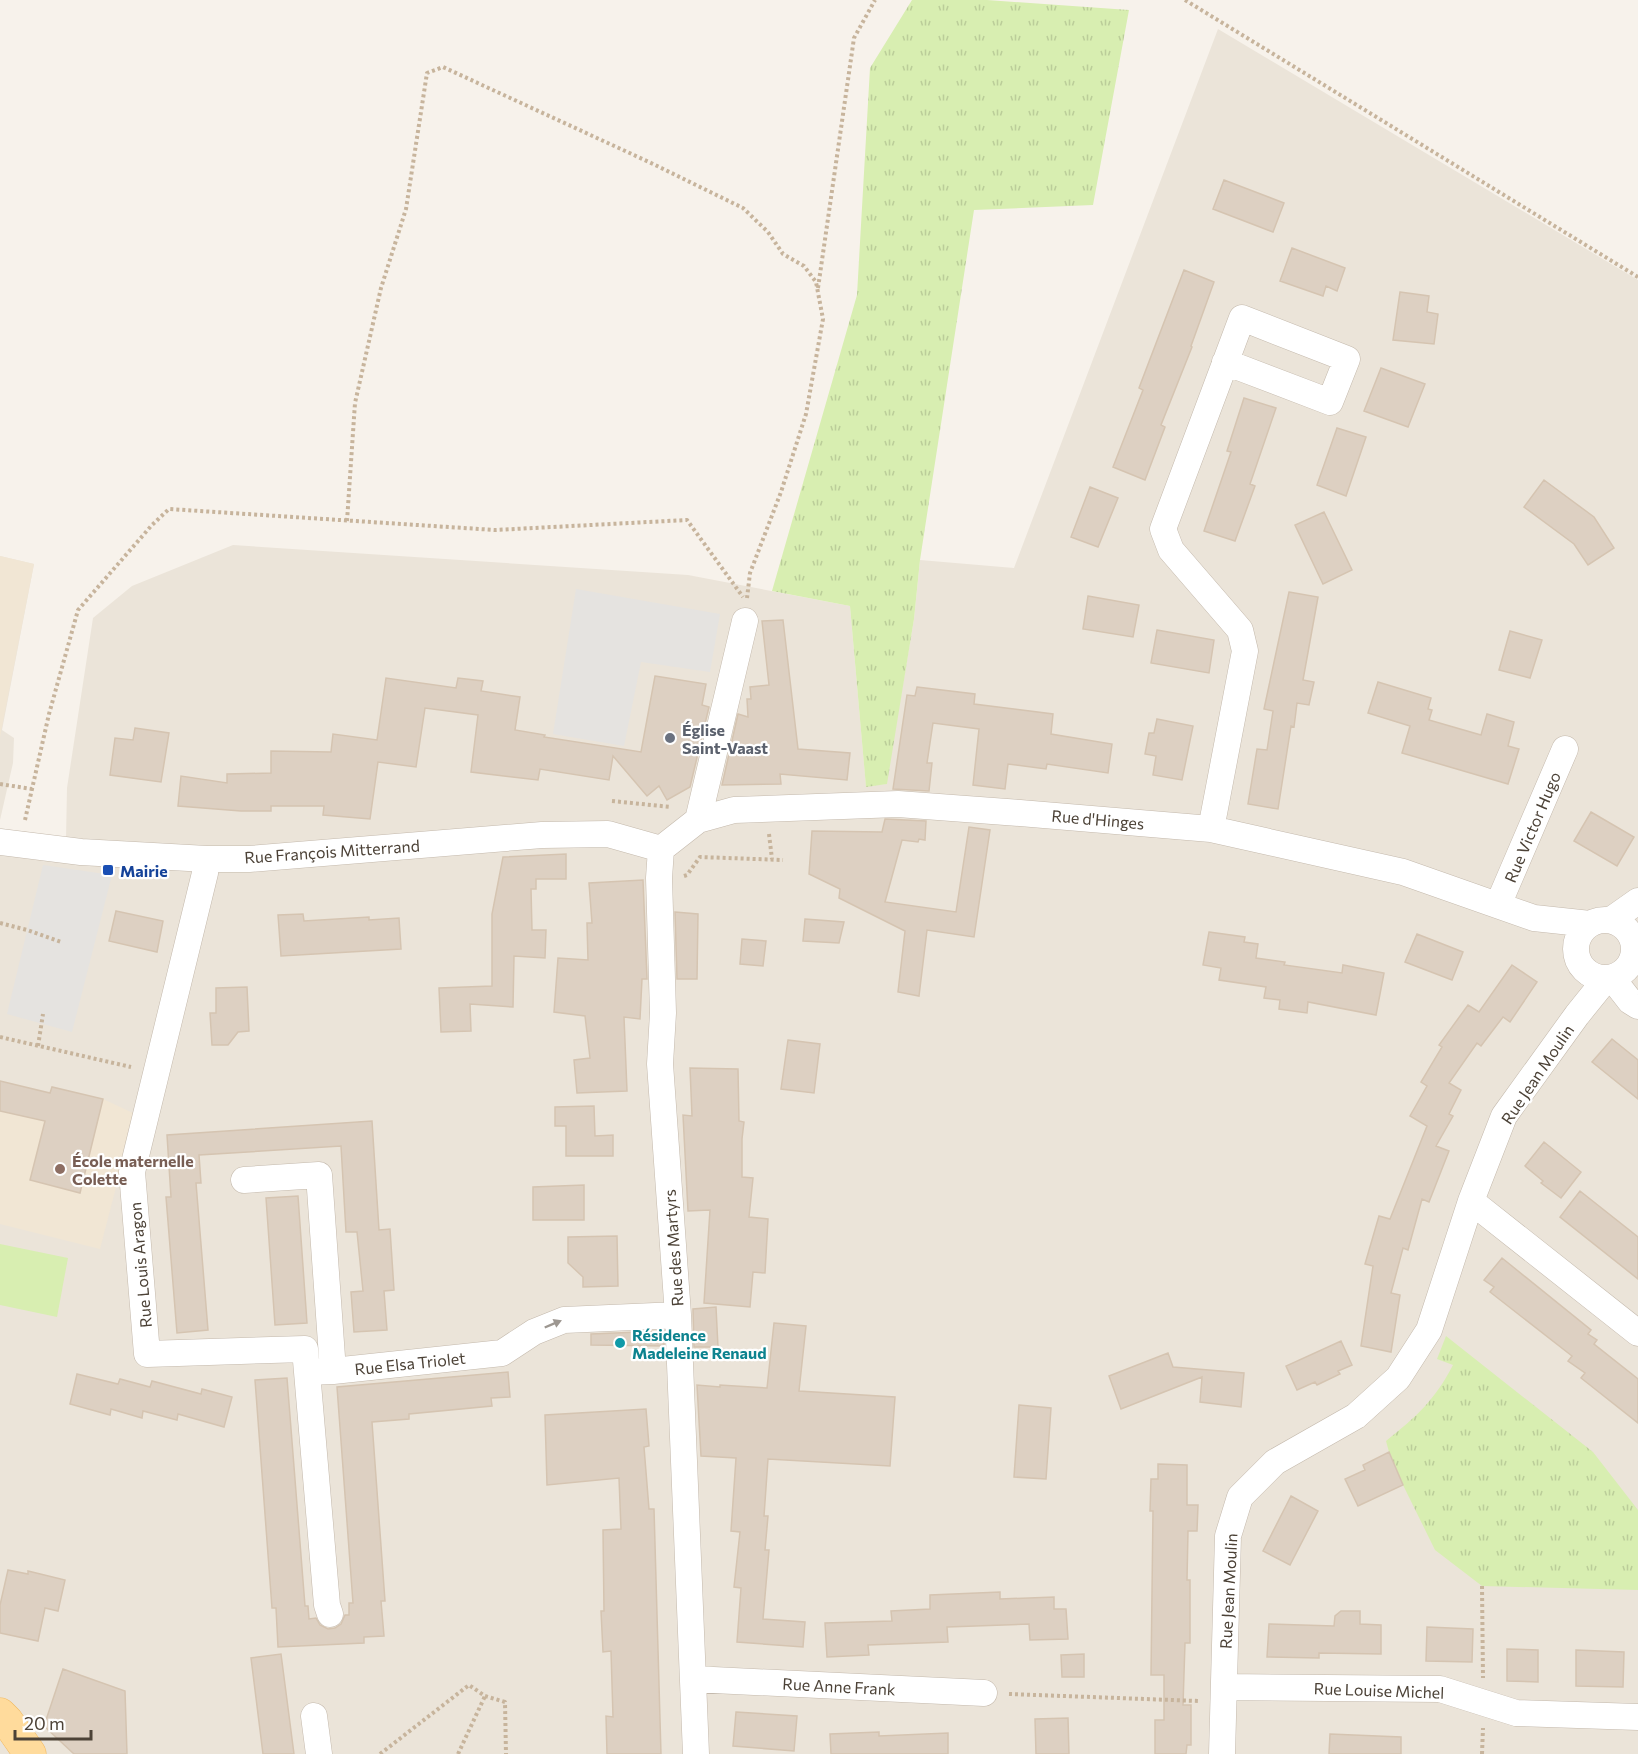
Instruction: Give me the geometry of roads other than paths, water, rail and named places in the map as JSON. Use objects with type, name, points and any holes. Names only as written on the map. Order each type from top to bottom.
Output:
[{"type":"main road","points":[[0,1714],[8,1721],[30,1754]]},
{"type":"main road","points":[[0,1744],[15,1754]]},
{"type":"street","points":[[1211,829],[1245,651],[1240,630],[1171,550],[1163,529],[1225,362]]},
{"type":"street","points":[[698,820],[745,621]]},
{"type":"street","name":"Rue Victor Hugo","points":[[1498,905],[1565,749]]},
{"type":"street","name":"Rue d'Hinges","points":[[661,849],[698,820],[734,810],[898,804],[1211,829],[1403,872],[1534,918],[1601,922]]},
{"type":"street","name":"Rue François Mitterrand","points":[[9,843],[81,852],[249,859],[542,835],[608,834],[661,849]]},
{"type":"street","name":"Rue des Martyrs","points":[[661,849],[659,878],[663,1013],[660,1064],[678,1315],[696,1754]]},
{"type":"street","name":"Rue Louis Aragon","points":[[207,859],[132,1172],[147,1354],[306,1349],[327,1605],[330,1614]]},
{"type":"street","points":[[1634,946],[1623,973],[1595,970],[1577,941],[1582,931],[1638,901]]},
{"type":"street","name":"Rue d'Hinges","points":[[1534,918],[1638,1006]]},
{"type":"street","points":[[1601,922],[1621,925],[1629,932],[1634,946],[1638,994]]},
{"type":"street","name":"Rue Jean Moulin","points":[[1222,1754],[1228,1536],[1240,1497],[1275,1462],[1356,1416],[1398,1378],[1429,1330],[1472,1201],[1504,1116],[1578,1015],[1595,970]]},
{"type":"street","name":"Rue Elsa Triolet","points":[[244,1180],[319,1175],[333,1371],[502,1353],[534,1332],[564,1320],[678,1315]]},
{"type":"street","points":[[1472,1201],[1638,1333]]},
{"type":"street","points":[[307,1372],[333,1371]]},
{"type":"street","name":"Rue Anne Frank","points":[[693,1679],[984,1693]]},
{"type":"street","name":"Rue Louise Michel","points":[[1223,1695],[1440,1689],[1516,1713],[1638,1717]]},
{"type":"street","points":[[314,1716],[319,1754]]},
{"type":"place","name":"Église Saint-Vaast","points":[[670,738]]},
{"type":"place","name":"Mairie","points":[[108,870]]},
{"type":"place","name":"École maternelle Colette","points":[[60,1169]]},
{"type":"place","name":"Résidence Madeleine Renaud","points":[[620,1343]]}]
